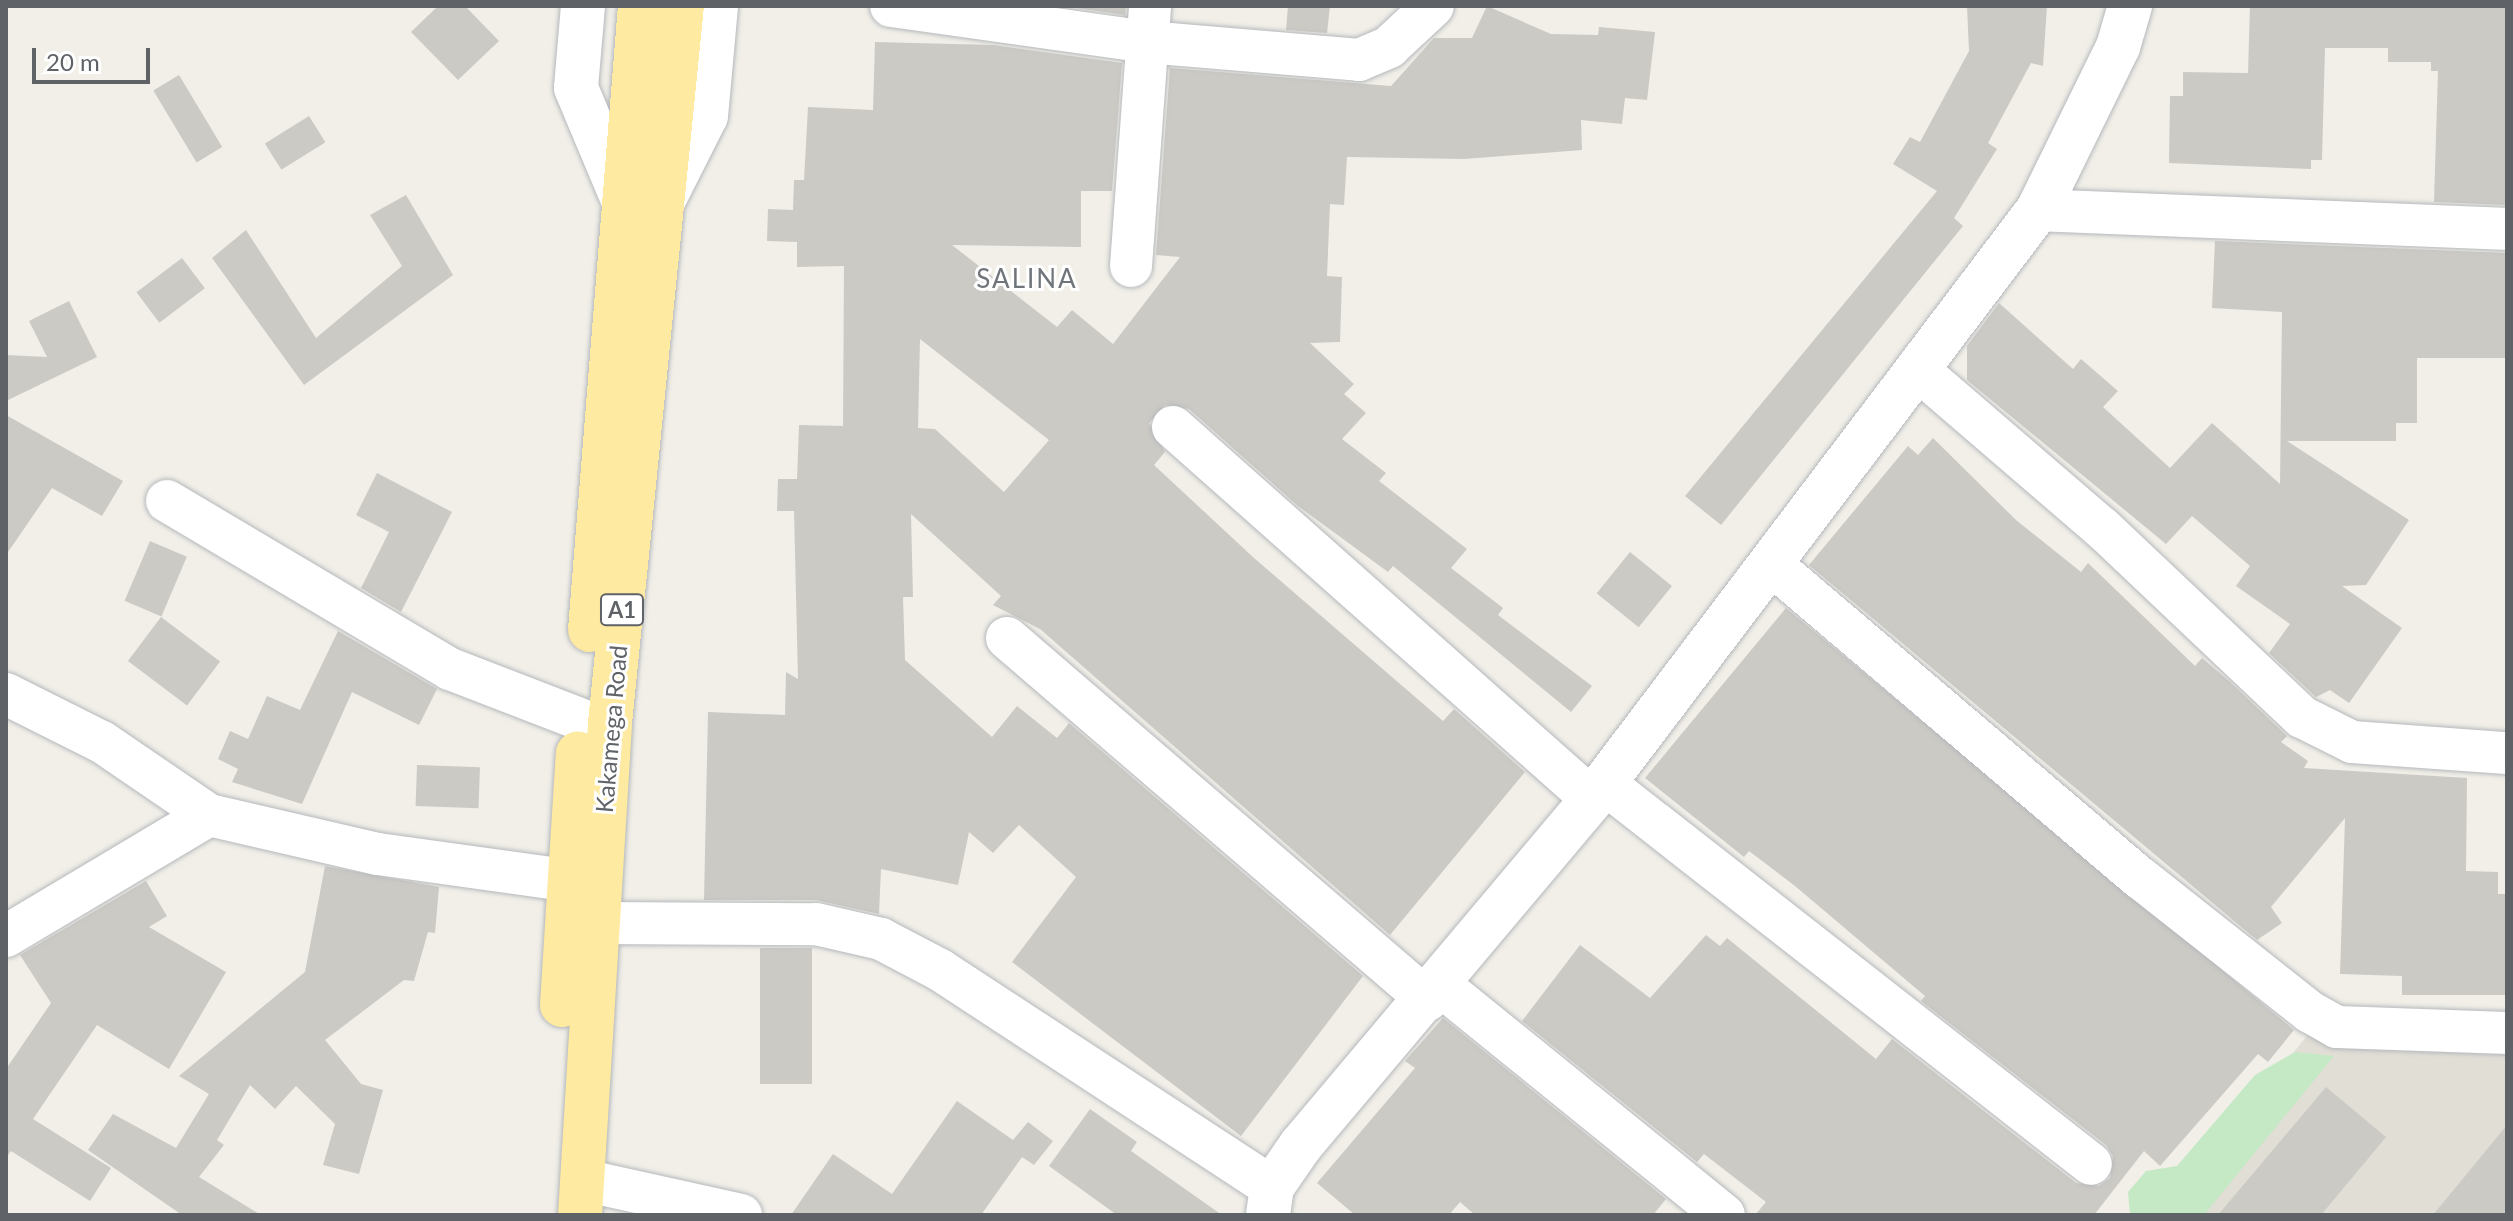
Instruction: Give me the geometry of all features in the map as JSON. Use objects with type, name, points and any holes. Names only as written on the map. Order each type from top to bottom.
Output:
[{"type":"highway","name":"Kakamega Road","points":[[582,1198],[595,923],[641,210],[640,6]]},
{"type":"highway","name":"Kakamega Road","points":[[555,1215],[566,880],[582,720],[641,210],[682,6]]},
{"type":"street","points":[[583,6],[576,88],[641,210],[706,116],[716,6]]},
{"type":"street","points":[[891,6],[1148,24],[1359,60],[1389,47],[1433,6]]},
{"type":"street","points":[[595,923],[816,924],[881,939],[940,970],[1270,1201],[1598,791],[2038,210],[2118,47],[2130,6]]},
{"type":"street","points":[[1131,266],[1148,24]]},
{"type":"street","points":[[2038,210],[2507,229]]},
{"type":"street","points":[[1917,369],[2102,528],[2302,717],[2352,742],[2507,753]]},
{"type":"street","points":[[1173,427],[1598,791],[2091,1164]]},
{"type":"street","points":[[167,501],[450,669],[582,720]]},
{"type":"street","points":[[1772,565],[2310,1012],[2337,1027],[2507,1033]]},
{"type":"street","points":[[1007,638],[1434,993],[1724,1215]]},
{"type":"street","points":[[6,694],[102,742],[209,815],[393,857],[566,880]]},
{"type":"street","points":[[6,936],[209,815]]},
{"type":"street","points":[[582,1198],[741,1215]]},
{"type":"shaded area","points":[[2310,1032],[2507,1035],[2507,1215],[2163,1215]]},
{"type":"green space","points":[[2295,1052],[2334,1056],[2204,1215],[2130,1215],[2128,1192],[2146,1171],[2177,1166],[2255,1075]]},
{"type":"building","points":[[438,6],[465,6],[499,41],[458,80],[411,32]]},
{"type":"building","points":[[1063,6],[1126,6],[1125,15]]},
{"type":"building","points":[[1288,6],[1330,6],[1327,33],[1286,30]]},
{"type":"building","points":[[1487,6],[1551,34],[1598,35],[1599,27],[1655,32],[1647,100],[1625,98],[1622,124],[1581,120],[1582,150],[1464,159],[1347,157],[1344,205],[1330,204],[1327,276],[1342,277],[1340,342],[1310,343],[1354,384],[1344,394],[1366,413],[1342,439],[1386,473],[1379,481],[1467,549],[1451,568],[1503,608],[1498,615],[1592,686],[1571,712],[1393,566],[1388,572],[1298,506],[1189,409],[1165,405],[1149,423],[1165,452],[1154,465],[1254,558],[1443,721],[1454,709],[1525,772],[1390,935],[1040,629],[993,605],[1001,596],[911,514],[913,597],[903,597],[905,660],[992,737],[1017,706],[1057,738],[1069,723],[1363,976],[1241,1136],[1012,962],[1076,877],[1019,825],[993,853],[969,832],[958,885],[881,869],[879,914],[816,900],[704,900],[708,712],[785,715],[786,672],[798,679],[794,511],[777,511],[778,479],[797,479],[799,425],[843,426],[844,266],[797,267],[797,242],[767,241],[768,209],[793,210],[794,180],[804,180],[808,107],[873,110],[875,42],[993,45],[1122,63],[1112,191],[1081,191],[1081,247],[952,245],[1057,327],[1072,310],[1113,344],[1180,257],[1156,255],[1170,68],[1391,86],[1434,38],[1472,38]],"holes":[[[920,339],[1049,440],[1004,492],[935,429],[918,428]]]},
{"type":"building","points":[[1967,6],[2047,6],[2043,66],[2031,63],[1988,143],[1997,149],[1954,218],[1963,226],[1721,525],[1685,496],[1937,191],[1893,164],[1910,137],[1920,142],[1969,51]]},
{"type":"building","points":[[2250,6],[2507,6],[2507,205],[2434,202],[2438,71],[2431,71],[2431,62],[2388,62],[2388,48],[2325,48],[2322,160],[2311,160],[2311,169],[2169,163],[2170,96],[2183,96],[2183,72],[2248,73]]},
{"type":"building","points":[[179,75],[222,147],[197,162],[153,90]]},
{"type":"building","points":[[309,116],[325,142],[281,170],[265,144]]},
{"type":"building","points":[[406,195],[453,275],[304,385],[212,258],[246,230],[316,338],[402,266],[370,215]]},
{"type":"building","points":[[2215,241],[2507,253],[2507,358],[2417,358],[2417,423],[2396,423],[2396,441],[2287,441],[2409,520],[2366,585],[2342,586],[2402,628],[2349,703],[2330,690],[2316,697],[2269,653],[2290,624],[2236,586],[2250,566],[2192,516],[2166,544],[1967,380],[1967,346],[1999,303],[2073,369],[2081,359],[2118,391],[2103,407],[2170,468],[2212,423],[2280,484],[2282,312],[2212,308]]},
{"type":"building","points":[[182,258],[205,288],[159,323],[136,292]]},
{"type":"building","points":[[69,301],[97,357],[6,401],[6,355],[47,357],[29,321]]},
{"type":"building","points":[[6,415],[123,481],[102,516],[52,488],[6,555]]},
{"type":"building","points":[[1933,438],[2016,520],[2081,572],[2088,563],[2195,666],[2202,658],[2229,681],[2287,736],[2281,742],[2308,761],[2304,768],[2467,778],[2466,871],[2498,872],[2498,894],[2507,894],[2507,995],[2402,995],[2402,976],[2340,974],[2345,818],[2271,907],[2282,923],[2257,940],[1809,565],[1908,446],[1918,455]]},
{"type":"building","points":[[377,473],[452,512],[401,612],[361,588],[389,532],[356,515]]},
{"type":"building","points":[[150,541],[187,557],[161,616],[125,601]]},
{"type":"building","points":[[1630,552],[1672,586],[1639,627],[1597,593]]},
{"type":"building","points":[[1786,608],[2294,1030],[2268,1062],[2258,1054],[2160,1166],[2144,1151],[2094,1215],[1755,1215],[1766,1202],[1704,1154],[1697,1162],[1522,1021],[1580,945],[1650,998],[1706,935],[1720,946],[1727,938],[1876,1059],[1892,1039],[2076,1183],[2099,1186],[2110,1178],[2113,1156],[2106,1145],[1921,1001],[1925,996],[1795,886],[1749,851],[1744,857],[1645,778]]},
{"type":"building","points":[[161,617],[220,662],[187,705],[128,661]]},
{"type":"building","points":[[338,631],[437,689],[419,725],[352,692],[302,804],[232,782],[238,769],[218,759],[230,731],[248,739],[267,696],[300,710]]},
{"type":"building","points":[[417,765],[480,767],[479,808],[416,806]]},
{"type":"building","points":[[325,866],[439,887],[435,933],[428,932],[414,981],[404,980],[325,1040],[361,1084],[383,1090],[359,1174],[323,1165],[335,1124],[296,1086],[275,1109],[250,1085],[217,1140],[224,1145],[199,1177],[261,1215],[182,1215],[88,1150],[113,1114],[176,1148],[209,1094],[179,1076],[305,972]]},
{"type":"building","points":[[146,881],[167,916],[149,927],[226,972],[169,1069],[97,1025],[33,1119],[111,1168],[90,1201],[11,1151],[6,1158],[6,1069],[51,1003],[20,955]]},
{"type":"building","points":[[760,948],[812,948],[812,1084],[760,1084]]},
{"type":"building","points":[[1443,1018],[1666,1199],[1653,1215],[1475,1215],[1460,1202],[1449,1215],[1355,1215],[1317,1183],[1415,1068],[1405,1061]]},
{"type":"building","points":[[2326,1087],[2386,1137],[2321,1215],[2218,1215]]},
{"type":"building","points":[[957,1101],[1013,1140],[1028,1122],[1053,1141],[1034,1165],[1022,1157],[981,1215],[791,1215],[833,1154],[892,1194]]},
{"type":"building","points":[[1090,1109],[1137,1142],[1131,1151],[1222,1215],[1117,1215],[1049,1166]]},
{"type":"building","points":[[2507,1125],[2507,1215],[2433,1215]]},
{"type":"district","name":"SALINA","points":[[1027,279]]}]
